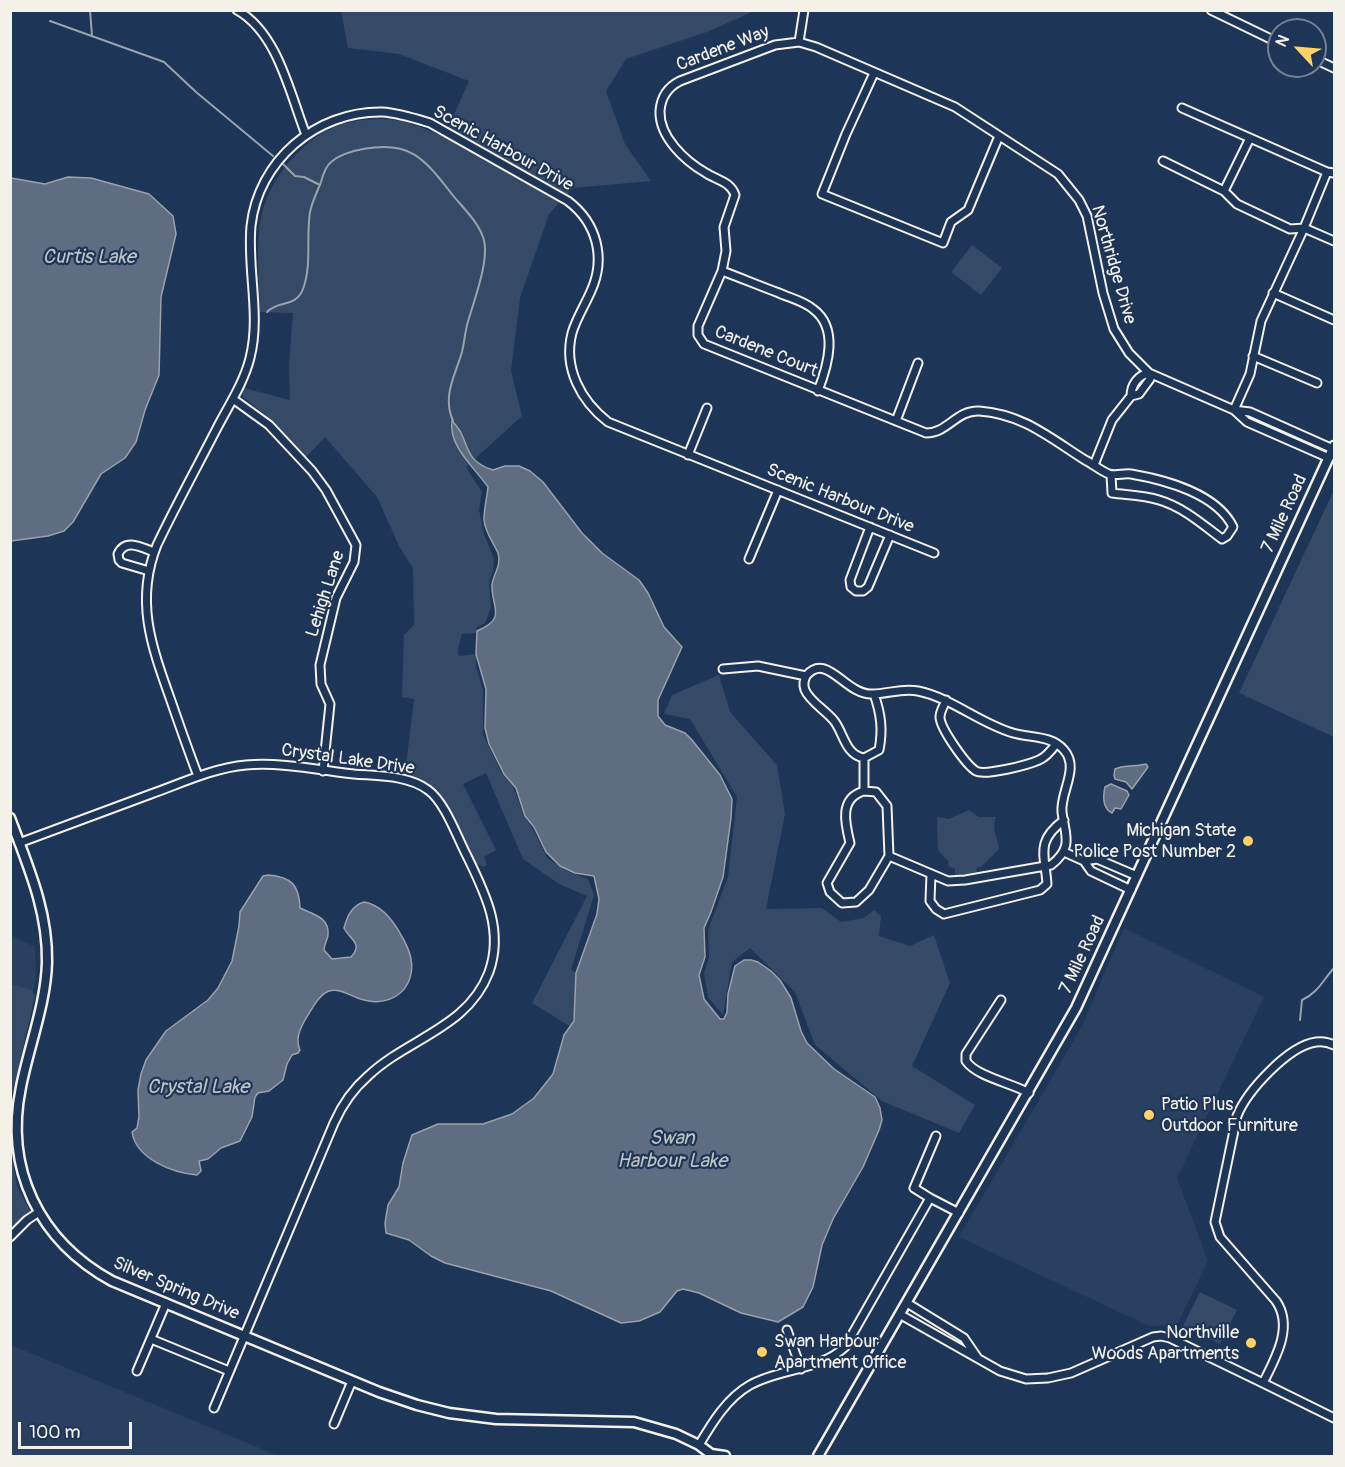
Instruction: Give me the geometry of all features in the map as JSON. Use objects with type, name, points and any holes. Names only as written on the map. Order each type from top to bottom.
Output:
[{"type":"street","points":[[237,10],[252,21],[269,43],[306,135]]},
{"type":"street","name":"Cardene Way","points":[[722,271],[726,251],[723,227],[735,200],[734,191],[728,184],[692,165],[676,149],[661,123],[662,101],[669,88],[680,81],[775,45],[799,42],[804,10]]},
{"type":"street","points":[[1214,11],[1267,36]]},
{"type":"street","name":"Northridge Drive","points":[[799,42],[816,47],[955,107],[1058,174],[1084,208],[1110,319],[1121,342],[1149,373],[1234,410],[1250,412],[1332,451]]},
{"type":"street","points":[[874,73],[822,194],[944,243],[951,222],[968,210],[999,136]]},
{"type":"street","points":[[1182,108],[1331,172],[1258,328],[1250,374],[1234,410]]},
{"type":"street","name":"Scenic Harbour Drive","points":[[198,776],[151,642],[146,600],[149,571],[154,552],[233,399],[246,369],[253,341],[254,320],[250,243],[255,204],[262,185],[274,165],[289,149],[306,135],[329,122],[356,114],[383,112],[411,117],[449,132],[575,207],[592,229],[597,243],[598,259],[594,284],[571,339],[571,362],[578,386],[589,405],[608,422],[934,553]]},
{"type":"street","points":[[1224,191],[1250,138]]},
{"type":"street","points":[[1163,161],[1224,191],[1237,204],[1290,229],[1304,228],[1335,241]]},
{"type":"street","name":"Cardene Court","points":[[722,271],[807,305],[821,316],[828,330],[828,355],[818,391],[701,342],[698,326],[722,271]]},
{"type":"street","points":[[1273,293],[1335,320]]},
{"type":"street","points":[[1253,356],[1317,383]]},
{"type":"street","points":[[896,421],[918,363]]},
{"type":"street","points":[[1094,465],[1112,420],[1131,396],[1131,388],[1143,374],[1149,373]]},
{"type":"street","points":[[818,391],[922,432],[930,433],[941,430],[964,413],[977,411],[992,412],[1029,423],[1111,475],[1128,474],[1148,477],[1184,488],[1217,506],[1228,517],[1233,527],[1222,539],[1173,505],[1156,499],[1112,493],[1111,475]]},
{"type":"street","name":"Lehigh Lane","points":[[233,399],[262,418],[312,471],[326,490],[356,545],[354,562],[336,598],[320,665],[321,684],[330,704],[323,771]]},
{"type":"street","points":[[688,455],[707,408]]},
{"type":"street","name":"7 Mile Road","points":[[818,1456],[1077,1008],[1332,451]]},
{"type":"street","points":[[749,559],[778,490]]},
{"type":"street","points":[[870,527],[850,580],[851,586],[856,591],[863,591],[868,587],[890,535]]},
{"type":"street","points":[[149,571],[122,563],[118,554],[122,547],[129,544],[154,552]]},
{"type":"street","points":[[723,669],[758,666],[806,676]]},
{"type":"street","points":[[874,694],[880,712],[882,734],[879,750],[864,758],[850,752],[834,721],[806,693],[804,682],[806,676],[816,668],[825,668],[831,670],[854,690],[874,694],[891,690],[914,690],[946,700],[998,728],[1016,734],[1039,736],[1056,744],[1064,750],[1070,769],[1062,804],[1067,836],[1064,852],[1051,865],[965,880],[948,880],[889,856]]},
{"type":"street","points":[[946,700],[940,720],[958,750],[976,771],[987,773],[1039,760],[1056,744]]},
{"type":"street","points":[[864,758],[864,791]]},
{"type":"street","name":"Crystal Lake Drive","points":[[20,843],[222,769],[269,765],[410,781],[419,784],[433,794],[488,899],[494,925],[494,953],[486,979],[468,1007],[454,1019],[377,1068],[355,1088],[345,1102],[334,1123],[214,1408]]},
{"type":"street","points":[[876,792],[886,806],[889,856],[869,890],[856,903],[842,903],[830,892],[827,883],[849,843],[846,810],[849,800],[856,793],[876,792]]},
{"type":"street","name":"Silver Spring Drive","points":[[10,818],[43,910],[47,938],[44,985],[18,1102],[14,1152],[39,1212],[65,1247],[92,1269],[112,1281],[388,1396],[449,1413],[496,1419],[634,1422],[666,1431],[699,1445],[712,1455],[725,1456]]},
{"type":"street","points":[[931,874],[930,901],[944,914],[1040,890],[1047,884],[1043,853],[1045,842],[1048,834],[1064,820]]},
{"type":"street","points":[[1064,852],[1084,861],[1091,871],[1131,890]]},
{"type":"street","points":[[1084,861],[1097,859],[1137,876]]},
{"type":"street","points":[[1001,1000],[966,1054],[966,1061],[976,1070],[997,1080],[1014,1084],[1029,1093]]},
{"type":"street","points":[[1263,1383],[1281,1346],[1280,1310],[1276,1301],[1220,1237],[1215,1222],[1237,1116],[1241,1107],[1284,1058],[1317,1042],[1335,1045]]},
{"type":"street","points":[[936,1136],[914,1188],[959,1213]]},
{"type":"street","points":[[699,1445],[724,1408],[744,1390],[765,1379],[829,1359],[845,1347],[930,1198]]},
{"type":"street","points":[[10,1237],[39,1212]]},
{"type":"street","points":[[137,1371],[166,1303]]},
{"type":"street","points":[[907,1304],[964,1338],[977,1357]]},
{"type":"street","points":[[901,1315],[1000,1371],[1015,1377],[1031,1379],[1071,1373],[1153,1336],[1170,1338],[1335,1418]]},
{"type":"street","points":[[787,1330],[801,1369]]},
{"type":"street","points":[[151,1339],[229,1371]]},
{"type":"street","points":[[334,1424],[352,1381]]},
{"type":"shaded area","points":[[341,11],[754,11],[707,32],[626,59],[606,91],[625,144],[651,181],[573,188],[549,214],[520,298],[511,371],[522,416],[466,467],[482,492],[479,510],[484,534],[494,559],[489,582],[491,608],[485,623],[476,628],[477,633],[462,634],[458,655],[476,654],[476,667],[483,690],[483,735],[501,772],[513,786],[524,817],[532,827],[547,858],[567,871],[588,879],[594,895],[571,970],[576,973],[575,1012],[571,1027],[532,1003],[587,896],[559,884],[523,859],[486,773],[463,784],[496,850],[484,857],[487,865],[483,867],[476,863],[439,793],[420,778],[405,774],[414,699],[402,697],[404,635],[414,625],[413,568],[400,548],[377,497],[325,437],[306,457],[264,414],[242,396],[244,388],[290,400],[289,366],[293,313],[260,312],[259,230],[267,199],[282,171],[292,158],[316,137],[349,122],[391,119],[444,137],[469,81],[399,54],[348,48]]},
{"type":"shaded area","points":[[972,245],[1002,268],[981,295],[951,272]]},
{"type":"shaded area","points":[[1334,490],[1334,737],[1239,693]]},
{"type":"shaded area","points":[[719,675],[730,712],[777,765],[785,814],[766,909],[822,908],[841,922],[864,918],[874,910],[881,916],[879,936],[910,946],[934,935],[950,983],[912,1066],[975,1105],[959,1133],[882,1101],[815,1045],[795,992],[750,948],[732,962],[723,1015],[708,997],[704,973],[709,957],[708,930],[728,877],[737,797],[690,719],[664,714],[672,695]]},
{"type":"shaded area","points":[[969,810],[979,817],[996,817],[994,829],[999,849],[981,867],[976,868],[977,872],[955,876],[955,868],[949,867],[948,861],[938,850],[937,817],[949,819]]},
{"type":"shaded area","points":[[1124,928],[1264,997],[1177,1178],[1208,1261],[1177,1325],[1149,1326],[959,1237],[1082,1026]]},
{"type":"shaded area","points":[[11,935],[35,947],[36,979],[11,1085]]},
{"type":"shaded area","points":[[11,984],[32,990],[35,996],[11,1099]]},
{"type":"shaded area","points":[[11,1159],[17,1186],[30,1211],[11,1231]]},
{"type":"shaded area","points":[[1200,1292],[1237,1310],[1220,1344],[1183,1326]]},
{"type":"shaded area","points":[[11,1345],[279,1456],[11,1456]]},
{"type":"water","name":"Curtis Lake","points":[[68,177],[91,178],[149,194],[173,216],[176,234],[161,297],[159,375],[145,410],[136,442],[125,458],[101,474],[73,522],[64,531],[48,536],[11,541],[11,178],[45,184]]},
{"type":"water","name":"Swan Harbour Lake","points":[[452,421],[462,434],[475,461],[493,470],[505,466],[519,466],[530,471],[543,482],[582,533],[602,553],[639,580],[648,593],[664,627],[682,647],[658,700],[658,716],[665,725],[685,733],[692,740],[720,775],[732,799],[723,877],[704,928],[705,957],[699,975],[704,999],[720,1019],[724,1019],[735,966],[744,960],[758,962],[780,980],[791,998],[807,1043],[834,1069],[875,1097],[880,1108],[882,1120],[879,1130],[863,1167],[833,1219],[822,1245],[813,1287],[803,1307],[778,1322],[741,1313],[699,1293],[683,1289],[677,1291],[660,1312],[639,1321],[621,1323],[551,1291],[445,1263],[409,1240],[386,1233],[388,1205],[399,1187],[403,1163],[412,1135],[438,1124],[483,1124],[512,1114],[534,1098],[553,1074],[564,1035],[574,1021],[576,973],[597,914],[599,899],[594,876],[575,873],[560,866],[546,852],[534,827],[525,816],[516,788],[504,774],[489,744],[485,728],[486,689],[476,654],[477,631],[487,626],[495,617],[492,585],[499,558],[484,520],[488,487],[458,448],[452,430]]},
{"type":"water","points":[[1146,764],[1148,767],[1132,789],[1126,782],[1115,779],[1115,769]]},
{"type":"water","points":[[1111,784],[1127,791],[1129,795],[1121,809],[1115,808],[1112,813],[1106,808],[1104,798],[1105,787]]},
{"type":"water","name":"Crystal Lake","points":[[263,876],[283,878],[293,884],[298,893],[300,908],[323,920],[328,929],[324,950],[332,959],[351,957],[355,952],[356,945],[344,928],[353,909],[364,902],[376,906],[394,924],[407,946],[412,964],[408,983],[405,989],[395,997],[377,1002],[360,999],[338,990],[329,991],[321,996],[301,1027],[298,1038],[300,1050],[292,1055],[283,1080],[269,1091],[258,1093],[255,1097],[252,1117],[240,1141],[221,1148],[208,1159],[199,1161],[201,1171],[197,1175],[167,1168],[140,1150],[132,1132],[137,1128],[139,1117],[138,1090],[141,1074],[146,1060],[166,1031],[208,1000],[218,988],[232,961],[240,912]]},
{"type":"waterway","points":[[90,10],[92,36]]},
{"type":"waterway","points":[[50,21],[164,62],[196,92],[273,156]]},
{"type":"waterway","points":[[267,312],[271,308],[296,299],[303,289],[308,260],[310,212],[324,171],[329,164],[346,154],[374,147],[401,149],[416,156],[435,173],[473,219],[483,237],[485,246],[480,281],[449,395],[453,421]]},
{"type":"waterway","points":[[283,164],[295,176],[304,177],[320,185]]},
{"type":"waterway","points":[[1300,1020],[1302,1000],[1316,990],[1334,968]]},
{"type":"place","name":"Michigan State Police Post Number 2","points":[[1248,841]]},
{"type":"place","name":"Patio Plus Outdoor Furniture","points":[[1149,1115]]},
{"type":"place","name":"Northville Woods Apartments","points":[[1251,1343]]},
{"type":"place","name":"Swan Harbour Apartment Office","points":[[762,1352]]}]
